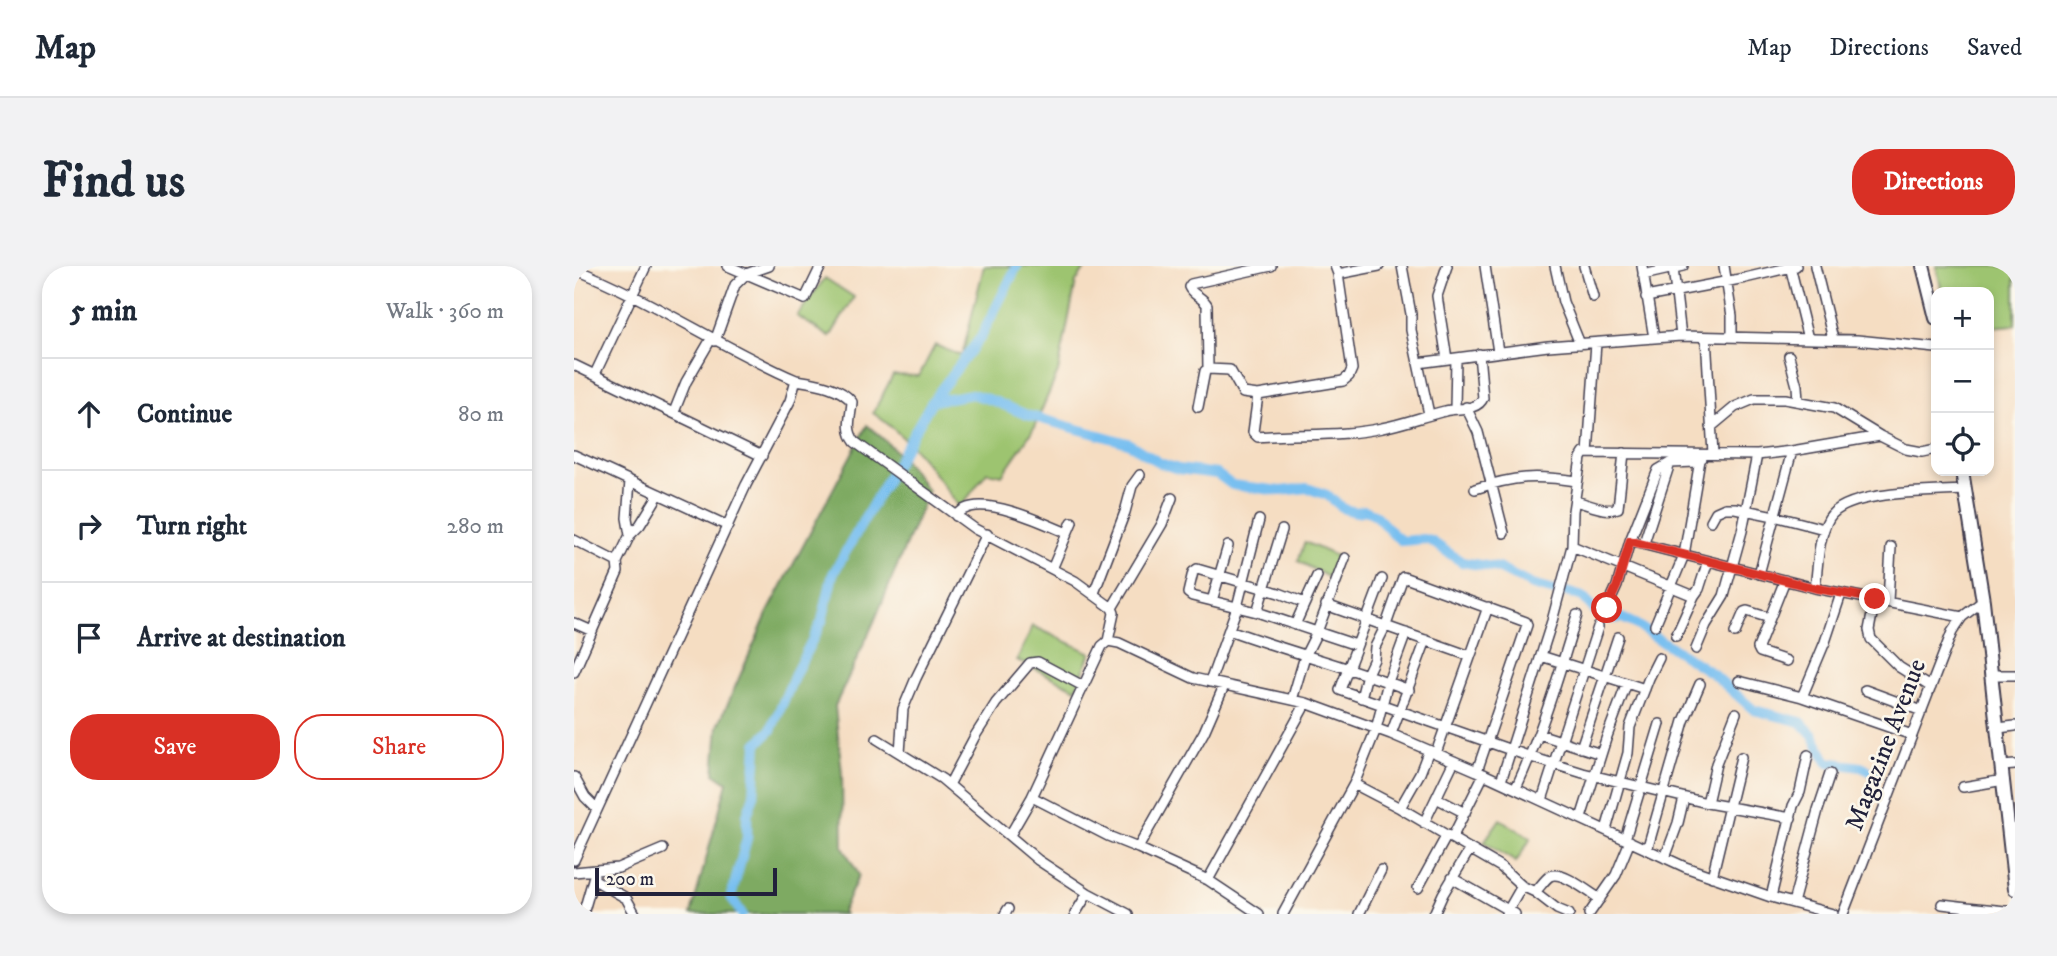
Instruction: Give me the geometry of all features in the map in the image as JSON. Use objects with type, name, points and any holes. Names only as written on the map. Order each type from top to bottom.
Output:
[{"type":"main road","points":[[1923,266],[1931,298]]},
{"type":"main road","points":[[1963,476],[1983,601],[1998,728],[2008,765],[2004,780],[2015,889]]},
{"type":"street","points":[[595,374],[646,266]]},
{"type":"street","points":[[728,266],[805,299],[821,266]]},
{"type":"street","points":[[674,412],[686,382],[713,340],[731,293],[746,274],[769,266]]},
{"type":"street","points":[[1198,407],[1205,371],[1208,369],[1207,305],[1191,291],[1191,284],[1271,266]]},
{"type":"street","points":[[1208,369],[1230,370],[1243,393],[1258,395],[1343,381],[1352,369],[1336,270],[1379,266]]},
{"type":"street","points":[[1402,266],[1411,314],[1411,330],[1429,414]]},
{"type":"street","points":[[1447,266],[1437,296],[1452,359],[1455,409]]},
{"type":"street","points":[[1485,266],[1498,352]]},
{"type":"street","points":[[1555,266],[1566,313],[1580,344]]},
{"type":"street","points":[[1584,266],[1593,297]]},
{"type":"street","points":[[1654,338],[1642,270],[1684,266]]},
{"type":"street","points":[[1724,266],[1732,316],[1732,337]]},
{"type":"street","points":[[1646,297],[1792,266],[1808,339]]},
{"type":"street","points":[[1815,266],[1833,340]]},
{"type":"street","points":[[1673,268],[1681,336]]},
{"type":"street","points":[[574,270],[796,380],[821,384],[845,395],[850,399],[852,409],[848,427],[855,442],[956,516],[1094,593],[1112,608],[1114,613],[1108,641],[1102,646],[1032,797],[1010,835]]},
{"type":"street","points":[[696,331],[703,352]]},
{"type":"street","points":[[1418,363],[1498,352],[1681,336],[1833,340],[1931,348]]},
{"type":"street","points":[[1655,625],[1685,555],[1707,456],[1711,427],[1706,337]]},
{"type":"street","points":[[1588,453],[1596,343]]},
{"type":"street","points":[[1258,395],[1253,432],[1258,437],[1383,428],[1429,414],[1481,404],[1483,398],[1479,354]]},
{"type":"street","points":[[1789,356],[1798,401]]},
{"type":"street","points":[[574,365],[762,456]]},
{"type":"street","points":[[574,860],[728,526],[790,401],[796,380]]},
{"type":"street","points":[[1711,427],[1735,407],[1754,399],[1785,399],[1834,408],[1906,449],[1922,452],[1931,450]]},
{"type":"street","points":[[1466,407],[1478,432],[1504,533]]},
{"type":"street","points":[[1501,782],[1552,621],[1572,546],[1577,481],[1584,453],[1757,455],[1880,436]]},
{"type":"street","points":[[1759,574],[1792,451]]},
{"type":"street","points":[[1575,500],[1607,510],[1618,508],[1624,453]]},
{"type":"street","points":[[574,455],[728,526]]},
{"type":"street","points":[[1696,649],[1706,625],[1724,596],[1733,567],[1757,455]]},
{"type":"street","points":[[1607,608],[1655,474],[1670,463],[1696,462],[1707,456]]},
{"type":"street","points":[[1644,543],[1670,463]]},
{"type":"street","points":[[1094,593],[1125,512],[1132,486],[1140,475]]},
{"type":"street","points":[[1475,489],[1521,478],[1545,476],[1577,481]]},
{"type":"street","points":[[630,481],[627,518],[630,535]]},
{"type":"street","points":[[1815,588],[1824,529],[1831,516],[1842,505],[1888,495],[1965,490]]},
{"type":"street","points":[[574,672],[618,572],[617,562],[630,535],[640,525],[659,494]]},
{"type":"street","points":[[1112,608],[1162,524],[1172,498]]},
{"type":"street","points":[[956,516],[965,508],[982,506],[1021,514],[1067,533]]},
{"type":"street","points":[[1711,521],[1716,512],[1725,508],[1746,510],[1824,529]]},
{"type":"street","points":[[1210,682],[1244,584],[1259,520]]},
{"type":"street","points":[[1052,569],[1072,522]]},
{"type":"street","points":[[1257,612],[1282,530]]},
{"type":"street","points":[[900,753],[903,709],[987,534]]},
{"type":"street","points":[[574,540],[617,562]]},
{"type":"street","points":[[1630,541],[1841,594],[1962,617]]},
{"type":"street","points":[[1212,601],[1228,546]]},
{"type":"street","points":[[1572,546],[1694,596]]},
{"type":"street","points":[[1888,601],[1891,547]]},
{"type":"street","points":[[1292,700],[1305,656],[1345,558]]},
{"type":"street","points":[[1676,636],[1699,589],[1708,561]]},
{"type":"street","points":[[1305,603],[1194,570],[1188,593],[1257,612],[1356,645]]},
{"type":"street","points":[[1294,625],[1317,576]]},
{"type":"street","points":[[1361,698],[1377,641],[1405,577],[1527,623],[1487,742],[1481,772],[1465,813],[1418,888]]},
{"type":"street","points":[[1382,579],[1340,691],[1553,764],[1684,798],[1791,818]]},
{"type":"street","points":[[1786,580],[1758,650],[1787,661]]},
{"type":"street","points":[[1801,697],[1825,642],[1841,594]]},
{"type":"street","points":[[1875,599],[1869,630],[1871,639],[1906,672],[1931,687]]},
{"type":"street","name":"Magazine Avenue","points":[[1843,914],[1952,632],[1962,617],[1983,601]]},
{"type":"street","points":[[1326,606],[1367,618],[1470,656]]},
{"type":"street","points":[[1400,808],[1445,727],[1488,607]]},
{"type":"street","points":[[1735,634],[1744,612],[1770,618]]},
{"type":"street","points":[[1516,789],[1531,757],[1577,615]]},
{"type":"street","points":[[574,623],[592,631]]},
{"type":"street","points":[[1542,800],[1598,627]]},
{"type":"street","points":[[1229,630],[1409,690]]},
{"type":"street","points":[[1283,914],[1354,784],[1376,729],[1388,682],[1406,633]]},
{"type":"street","points":[[1581,748],[1618,637]]},
{"type":"street","points":[[1391,734],[1426,640]]},
{"type":"street","points":[[1108,641],[1119,643],[1193,677],[1306,704],[1391,734],[1481,772],[1665,858],[1771,897],[1833,914]]},
{"type":"street","points":[[1541,656],[1646,689]]},
{"type":"street","points":[[1606,830],[1628,753],[1630,727],[1659,658]]},
{"type":"street","points":[[949,785],[996,703],[1030,663],[1038,662],[1083,686]]},
{"type":"street","points":[[1991,675],[2015,675]]},
{"type":"street","points":[[1739,681],[1801,697],[1912,735]]},
{"type":"street","points":[[1581,818],[1627,683]]},
{"type":"street","points":[[1647,849],[1684,721],[1700,684]]},
{"type":"street","points":[[1138,848],[1205,732],[1224,686]]},
{"type":"street","points":[[1865,690],[1922,711]]},
{"type":"street","points":[[1208,880],[1306,704]]},
{"type":"street","points":[[1707,803],[1716,764],[1737,713]]},
{"type":"street","points":[[1589,914],[1616,874],[1660,724]]},
{"type":"street","points":[[1998,728],[2015,726]]},
{"type":"street","points":[[1539,734],[1601,754]]},
{"type":"street","points":[[877,739],[949,785],[1038,860],[1088,893],[1128,914]]},
{"type":"street","points":[[1771,897],[1808,755]]},
{"type":"street","points":[[1712,877],[1741,757]]},
{"type":"street","points":[[1424,823],[1454,761]]},
{"type":"street","points":[[1793,903],[1830,774]]},
{"type":"street","points":[[574,777],[585,797],[597,809]]},
{"type":"street","points":[[1963,786],[2004,780]]},
{"type":"street","points":[[1354,784],[1450,836],[1501,867],[1522,886],[1535,892],[1557,909],[1569,914]]},
{"type":"street","points":[[1032,797],[1108,836],[1208,880],[1259,914]]},
{"type":"street","points":[[1436,798],[1465,813]]},
{"type":"street","points":[[1665,858],[1684,798]]},
{"type":"street","points":[[574,872],[595,875],[625,866],[663,849]]},
{"type":"street","points":[[1434,914],[1452,877],[1470,849]]},
{"type":"street","points":[[1359,914],[1381,870]]},
{"type":"street","points":[[1535,892],[1549,876],[1557,874],[1600,899]]},
{"type":"street","points":[[583,914],[595,875]]},
{"type":"street","points":[[595,875],[626,898],[635,914]]},
{"type":"street","points":[[1452,877],[1509,913],[1522,886]]},
{"type":"street","points":[[1075,914],[1088,893]]},
{"type":"street","points":[[1942,904],[1966,910],[2015,912]]},
{"type":"green space","points":[[984,266],[1087,266],[1076,282],[1058,372],[1033,430],[1002,475],[987,472],[960,508],[910,445],[873,413],[893,375],[919,376],[935,345],[962,356]]},
{"type":"green space","points":[[1936,266],[2015,266],[2015,325],[1994,327],[1994,287],[1941,287]]},
{"type":"green space","points":[[825,278],[854,297],[830,337],[797,316]]},
{"type":"green space","points":[[867,425],[900,455],[928,491],[874,622],[835,706],[842,773],[843,847],[859,875],[842,912],[844,914],[691,914],[727,782],[714,773],[718,726],[767,614]]},
{"type":"green space","points":[[1305,542],[1336,556],[1328,577],[1298,561]]},
{"type":"green space","points":[[1033,626],[1091,653],[1076,689],[1017,660]]},
{"type":"green space","points":[[1500,819],[1531,838],[1516,862],[1484,842]]},
{"type":"waterway","points":[[742,914],[731,897],[747,838],[747,815],[754,795],[757,744],[771,730],[822,621],[833,574],[932,401],[981,337],[1017,266]]},
{"type":"waterway","points":[[932,401],[972,394],[1027,415],[1128,443],[1160,463],[1178,469],[1217,474],[1232,485],[1281,491],[1307,488],[1327,495],[1344,509],[1356,512],[1365,510],[1374,514],[1402,541],[1431,541],[1462,562],[1498,568],[1532,585],[1554,591]]},
{"type":"waterway","points":[[1563,591],[1583,597],[1602,619],[1622,618],[1635,624],[1713,674],[1754,710],[1801,722],[1813,735],[1827,762],[1861,767],[1878,775]]},
{"type":"route","points":[[1607,608],[1617,586],[1630,541],[1815,588],[1875,599]]}]
